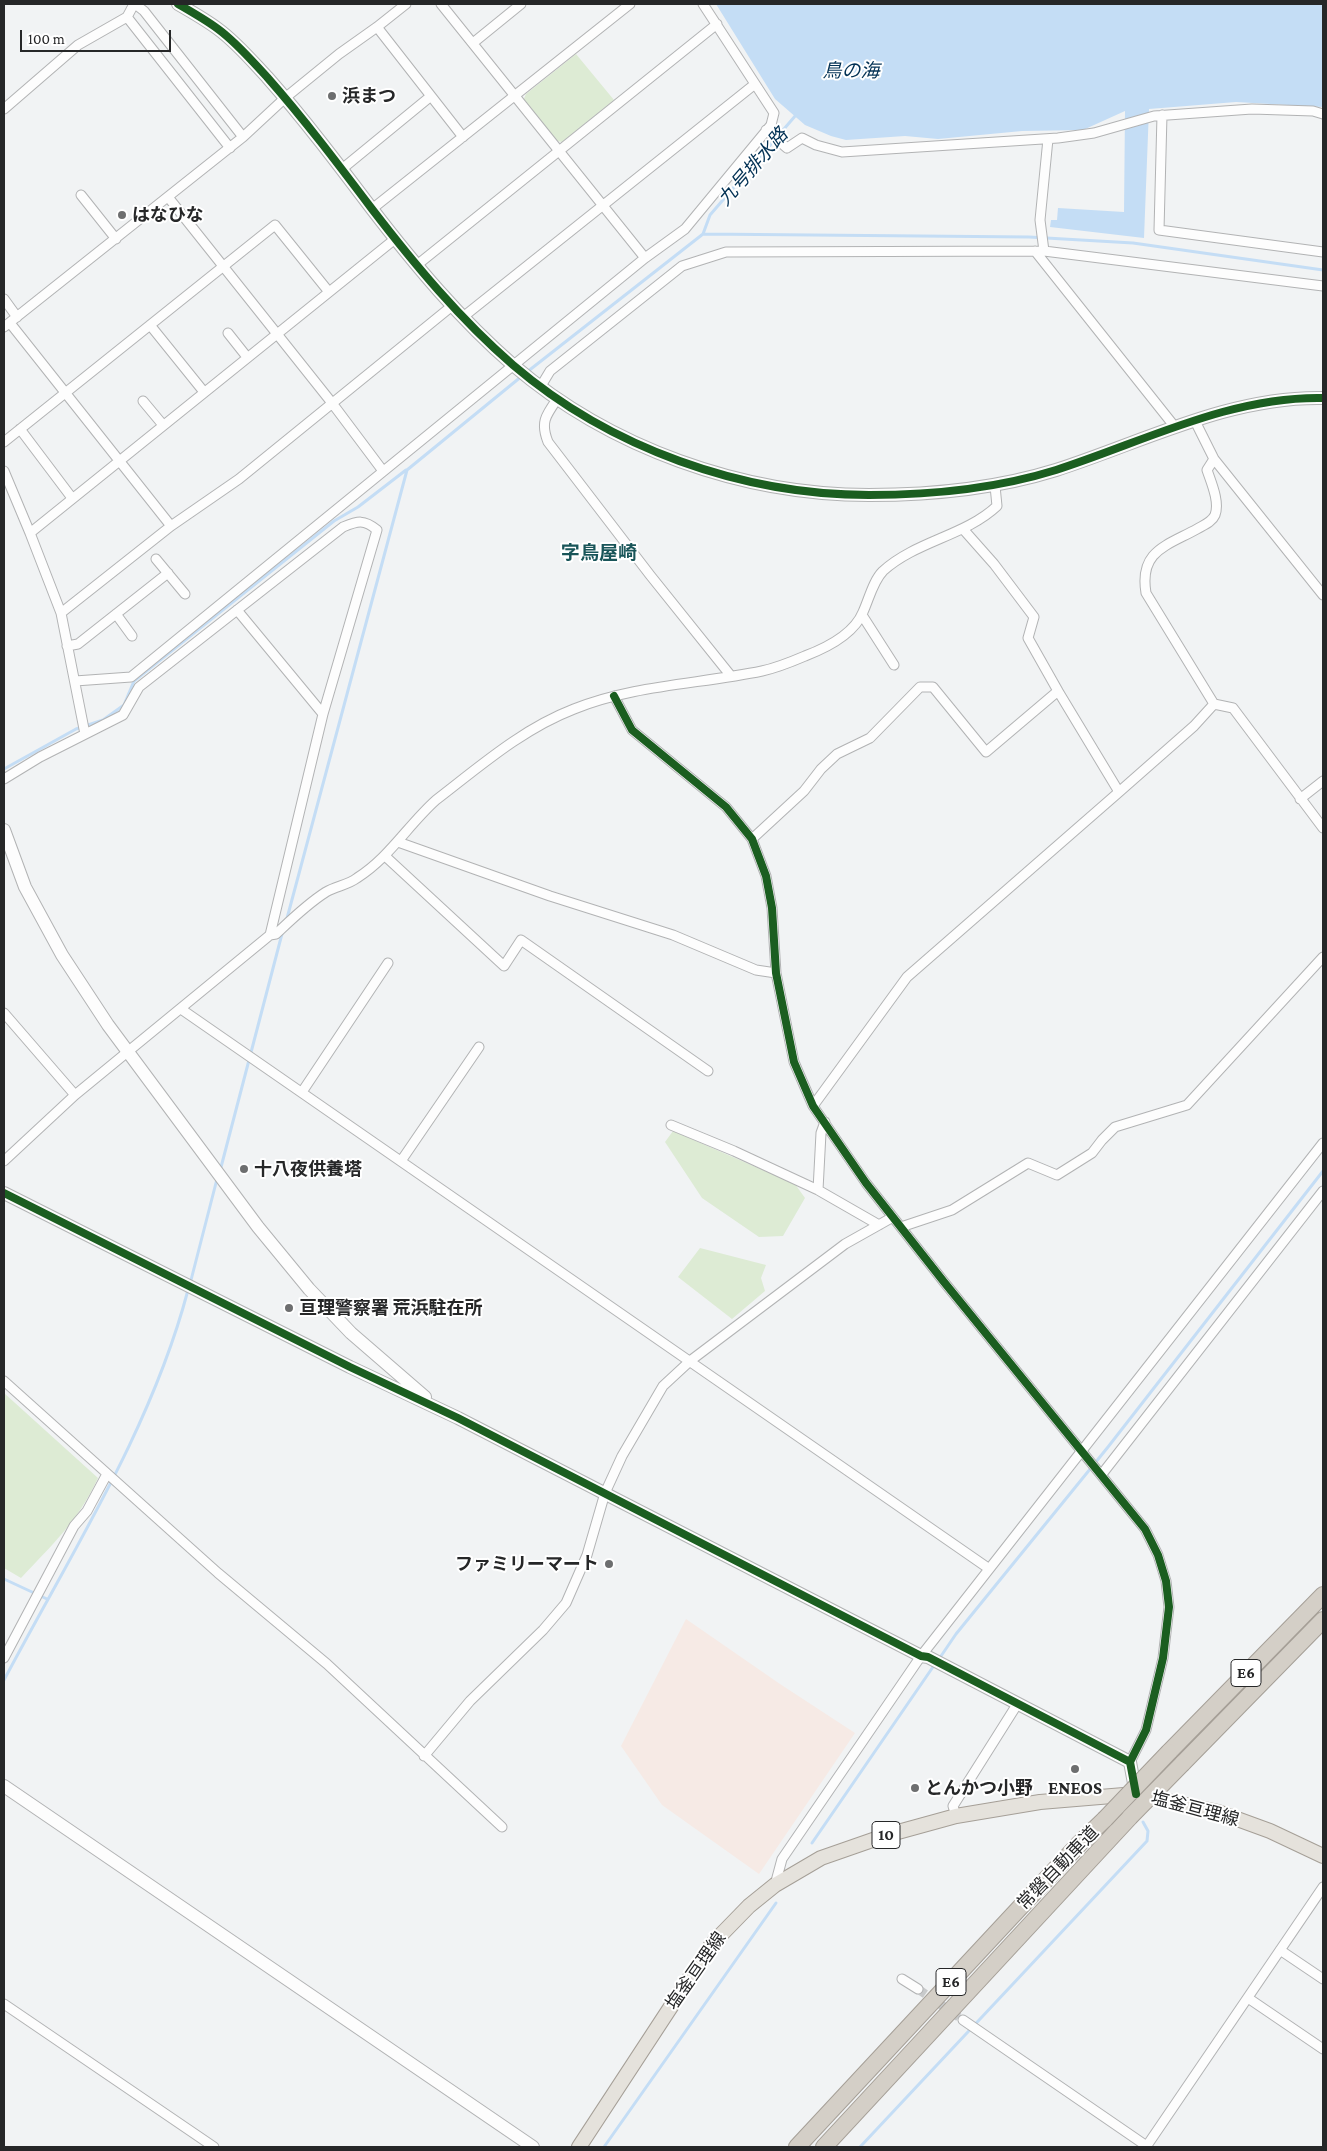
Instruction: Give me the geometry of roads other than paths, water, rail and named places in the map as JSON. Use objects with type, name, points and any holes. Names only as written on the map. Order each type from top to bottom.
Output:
[{"type":"highway","name":"常磐自動車道","points":[[797,2147],[1080,1843],[1323,1595]]},
{"type":"highway","name":"常磐自動車道","points":[[824,2147],[1130,1817],[1323,1620]]},
{"type":"main road","name":"塩釜亘理線","points":[[578,2147],[706,1951],[737,1918],[775,1885],[803,1867],[841,1850],[886,1835],[956,1816],[1040,1802],[1136,1794],[1218,1812],[1270,1831],[1323,1856]]},
{"type":"street","points":[[4,109],[78,45],[126,17],[135,4],[144,11],[243,137]]},
{"type":"street","points":[[178,4],[220,30],[240,47],[285,98],[395,239],[452,306],[517,367],[537,384],[590,418],[646,448],[700,468],[746,481],[825,493],[866,495],[928,494],[995,486],[1053,471],[1175,427],[1250,405],[1303,398],[1323,398]]},
{"type":"street","points":[[171,526],[66,393],[7,325],[230,148],[285,98],[339,54],[378,27],[406,4]]},
{"type":"street","points":[[441,4],[645,258]]},
{"type":"street","points":[[473,43],[521,4]]},
{"type":"street","points":[[372,209],[630,4]]},
{"type":"street","points":[[74,681],[131,676],[383,471],[517,367],[645,258],[684,229],[768,132],[774,114],[703,4]]},
{"type":"street","points":[[126,17],[230,148]]},
{"type":"street","points":[[417,265],[717,24]]},
{"type":"street","points":[[378,27],[463,137]]},
{"type":"street","points":[[463,317],[755,84]]},
{"type":"street","points":[[342,169],[431,96]]},
{"type":"street","points":[[768,132],[787,148],[802,138],[816,145],[842,152],[1053,138],[1094,133],[1158,115],[1252,109],[1312,111],[1323,114]]},
{"type":"street","points":[[1158,115],[1159,230],[1323,252]]},
{"type":"street","points":[[1053,138],[1040,220],[1040,249],[1175,427]]},
{"type":"street","points":[[82,194],[116,239]]},
{"type":"street","points":[[168,197],[383,471]]},
{"type":"street","points":[[4,442],[275,225],[329,292]]},
{"type":"street","points":[[30,533],[395,239]]},
{"type":"street","points":[[537,384],[550,370],[682,266],[704,257],[726,252],[1040,249],[1323,286]]},
{"type":"street","points":[[4,299],[17,316]]},
{"type":"street","points":[[61,613],[171,526],[239,479],[452,306]]},
{"type":"street","points":[[150,325],[204,392]]},
{"type":"street","points":[[228,332],[247,357]]},
{"type":"street","points":[[558,398],[546,417],[543,428],[548,442],[650,575],[731,676]]},
{"type":"street","points":[[143,401],[163,425]]},
{"type":"street","points":[[1195,421],[1214,459],[1323,595]]},
{"type":"street","points":[[20,429],[72,498]]},
{"type":"street","points":[[1214,459],[1207,470],[1215,500],[1215,514],[1210,521],[1160,549],[1148,561],[1143,577],[1146,593],[1214,704],[1233,708],[1323,828]]},
{"type":"street","points":[[4,471],[61,613],[84,728]]},
{"type":"street","points":[[4,1161],[75,1095],[128,1050],[328,891],[357,879],[385,856],[436,800],[527,732],[573,709],[614,696],[763,671],[806,656],[842,637],[862,615],[874,585],[882,572],[906,555],[964,529],[998,506],[995,486]]},
{"type":"street","points":[[4,779],[84,728],[124,715],[139,687],[236,610],[343,527],[359,521],[368,522],[377,530],[323,714],[273,934]]},
{"type":"street","points":[[964,529],[994,564],[1034,617],[1028,638],[1119,792]]},
{"type":"street","points":[[156,559],[185,594]]},
{"type":"street","points":[[67,646],[78,644],[168,573]]},
{"type":"street","points":[[236,610],[323,714]]},
{"type":"street","points":[[116,614],[132,636]]},
{"type":"street","points":[[862,615],[894,665]]},
{"type":"street","points":[[752,839],[804,791],[821,769],[837,754],[870,738],[920,687],[932,687],[986,752],[1058,691]]},
{"type":"street","points":[[614,696],[632,730],[726,807],[752,839],[766,876],[772,908],[776,973],[794,1062],[813,1106],[892,1217],[1145,1529],[1158,1555],[1166,1581],[1169,1607],[1163,1658],[1146,1730],[1130,1762],[1136,1794]]},
{"type":"street","points":[[813,1106],[907,977],[1194,726],[1214,704]]},
{"type":"street","points":[[1300,799],[1323,781]]},
{"type":"street","points":[[4,830],[25,887],[62,955],[108,1025],[258,1227],[309,1289],[351,1333],[436,1407]]},
{"type":"street","points":[[398,842],[550,896],[673,935],[756,970],[776,973]]},
{"type":"street","points":[[385,856],[504,966],[521,940],[708,1071]]},
{"type":"street","points":[[901,1227],[952,1210],[1028,1163],[1057,1175],[1092,1153],[1115,1127],[1187,1106],[1323,958]]},
{"type":"street","points":[[302,1092],[388,962]]},
{"type":"street","points":[[181,1009],[988,1568]]},
{"type":"street","points":[[4,1013],[75,1095]]},
{"type":"street","points":[[401,1161],[479,1046]]},
{"type":"street","points":[[818,1190],[821,1133],[825,1122]]},
{"type":"street","points":[[671,1125],[734,1151],[818,1190],[879,1225]]},
{"type":"street","points":[[775,1885],[782,1859],[988,1568],[1323,1143]]},
{"type":"street","points":[[1102,1474],[1323,1191]]},
{"type":"street","points":[[4,1193],[350,1367],[436,1407],[948,1667],[1130,1762]]},
{"type":"street","points":[[424,1756],[470,1702],[543,1630],[566,1603],[587,1555],[605,1494],[627,1448],[663,1386],[690,1361],[848,1243],[892,1217]]},
{"type":"street","points":[[4,1381],[218,1573],[327,1664],[502,1827]]},
{"type":"street","points":[[4,1658],[74,1526],[111,1478]]},
{"type":"street","points":[[956,1816],[953,1806],[1018,1703]]},
{"type":"street","points":[[4,1786],[533,2147]]},
{"type":"street","points":[[963,2020],[1147,2147],[1323,1887]]},
{"type":"street","points":[[1280,1950],[1323,1979]]},
{"type":"street","points":[[902,1979],[918,1989]]},
{"type":"street","points":[[1248,1998],[1323,2049]]},
{"type":"street","points":[[4,2004],[214,2147]]},
{"type":"water","name":"鳥の海","points":[[716,4],[1323,4],[1323,107],[1236,102],[1149,109],[1144,238],[1050,227],[1051,220],[1057,220],[1058,208],[1124,212],[1125,111],[1083,130],[1022,131],[938,139],[905,136],[846,140],[805,125],[775,99]]},
{"type":"waterway","name":"九号排水路","points":[[527,372],[703,234],[710,215],[796,115]]},
{"type":"waterway","points":[[703,234],[1029,237],[1133,243],[1323,270]]},
{"type":"waterway","points":[[286,922],[407,470],[522,376]]},
{"type":"waterway","points":[[4,769],[76,729],[103,720],[124,705],[134,681],[334,521],[358,507],[406,470]]},
{"type":"waterway","points":[[220,1171],[283,930]]},
{"type":"waterway","points":[[939,1659],[956,1634],[1108,1447],[1323,1171]]},
{"type":"waterway","points":[[190,1284],[217,1179]]},
{"type":"waterway","points":[[4,1680],[82,1538],[131,1441],[153,1392],[172,1342],[188,1290]]},
{"type":"waterway","points":[[4,1579],[47,1599]]},
{"type":"waterway","points":[[812,1843],[935,1664]]},
{"type":"waterway","points":[[860,2147],[1147,1841],[1148,1831],[1143,1822]]},
{"type":"waterway","points":[[604,2147],[776,1903]]},
{"type":"tunnel","points":[[918,1989],[963,2020]]},
{"type":"place","name":"浜まつ","points":[[332,96]]},
{"type":"place","name":"はなひな","points":[[122,215]]},
{"type":"place","name":"十八夜供養塔","points":[[244,1169]]},
{"type":"place","name":"亘理警察署 荒浜駐在所","points":[[289,1308]]},
{"type":"place","name":"ファミリーマート","points":[[609,1564]]},
{"type":"place","name":"ENEOS","points":[[1075,1769]]},
{"type":"place","name":"とんかつ小野","points":[[915,1788]]},
{"type":"district","name":"字鳥屋崎","points":[[599,553]]}]
